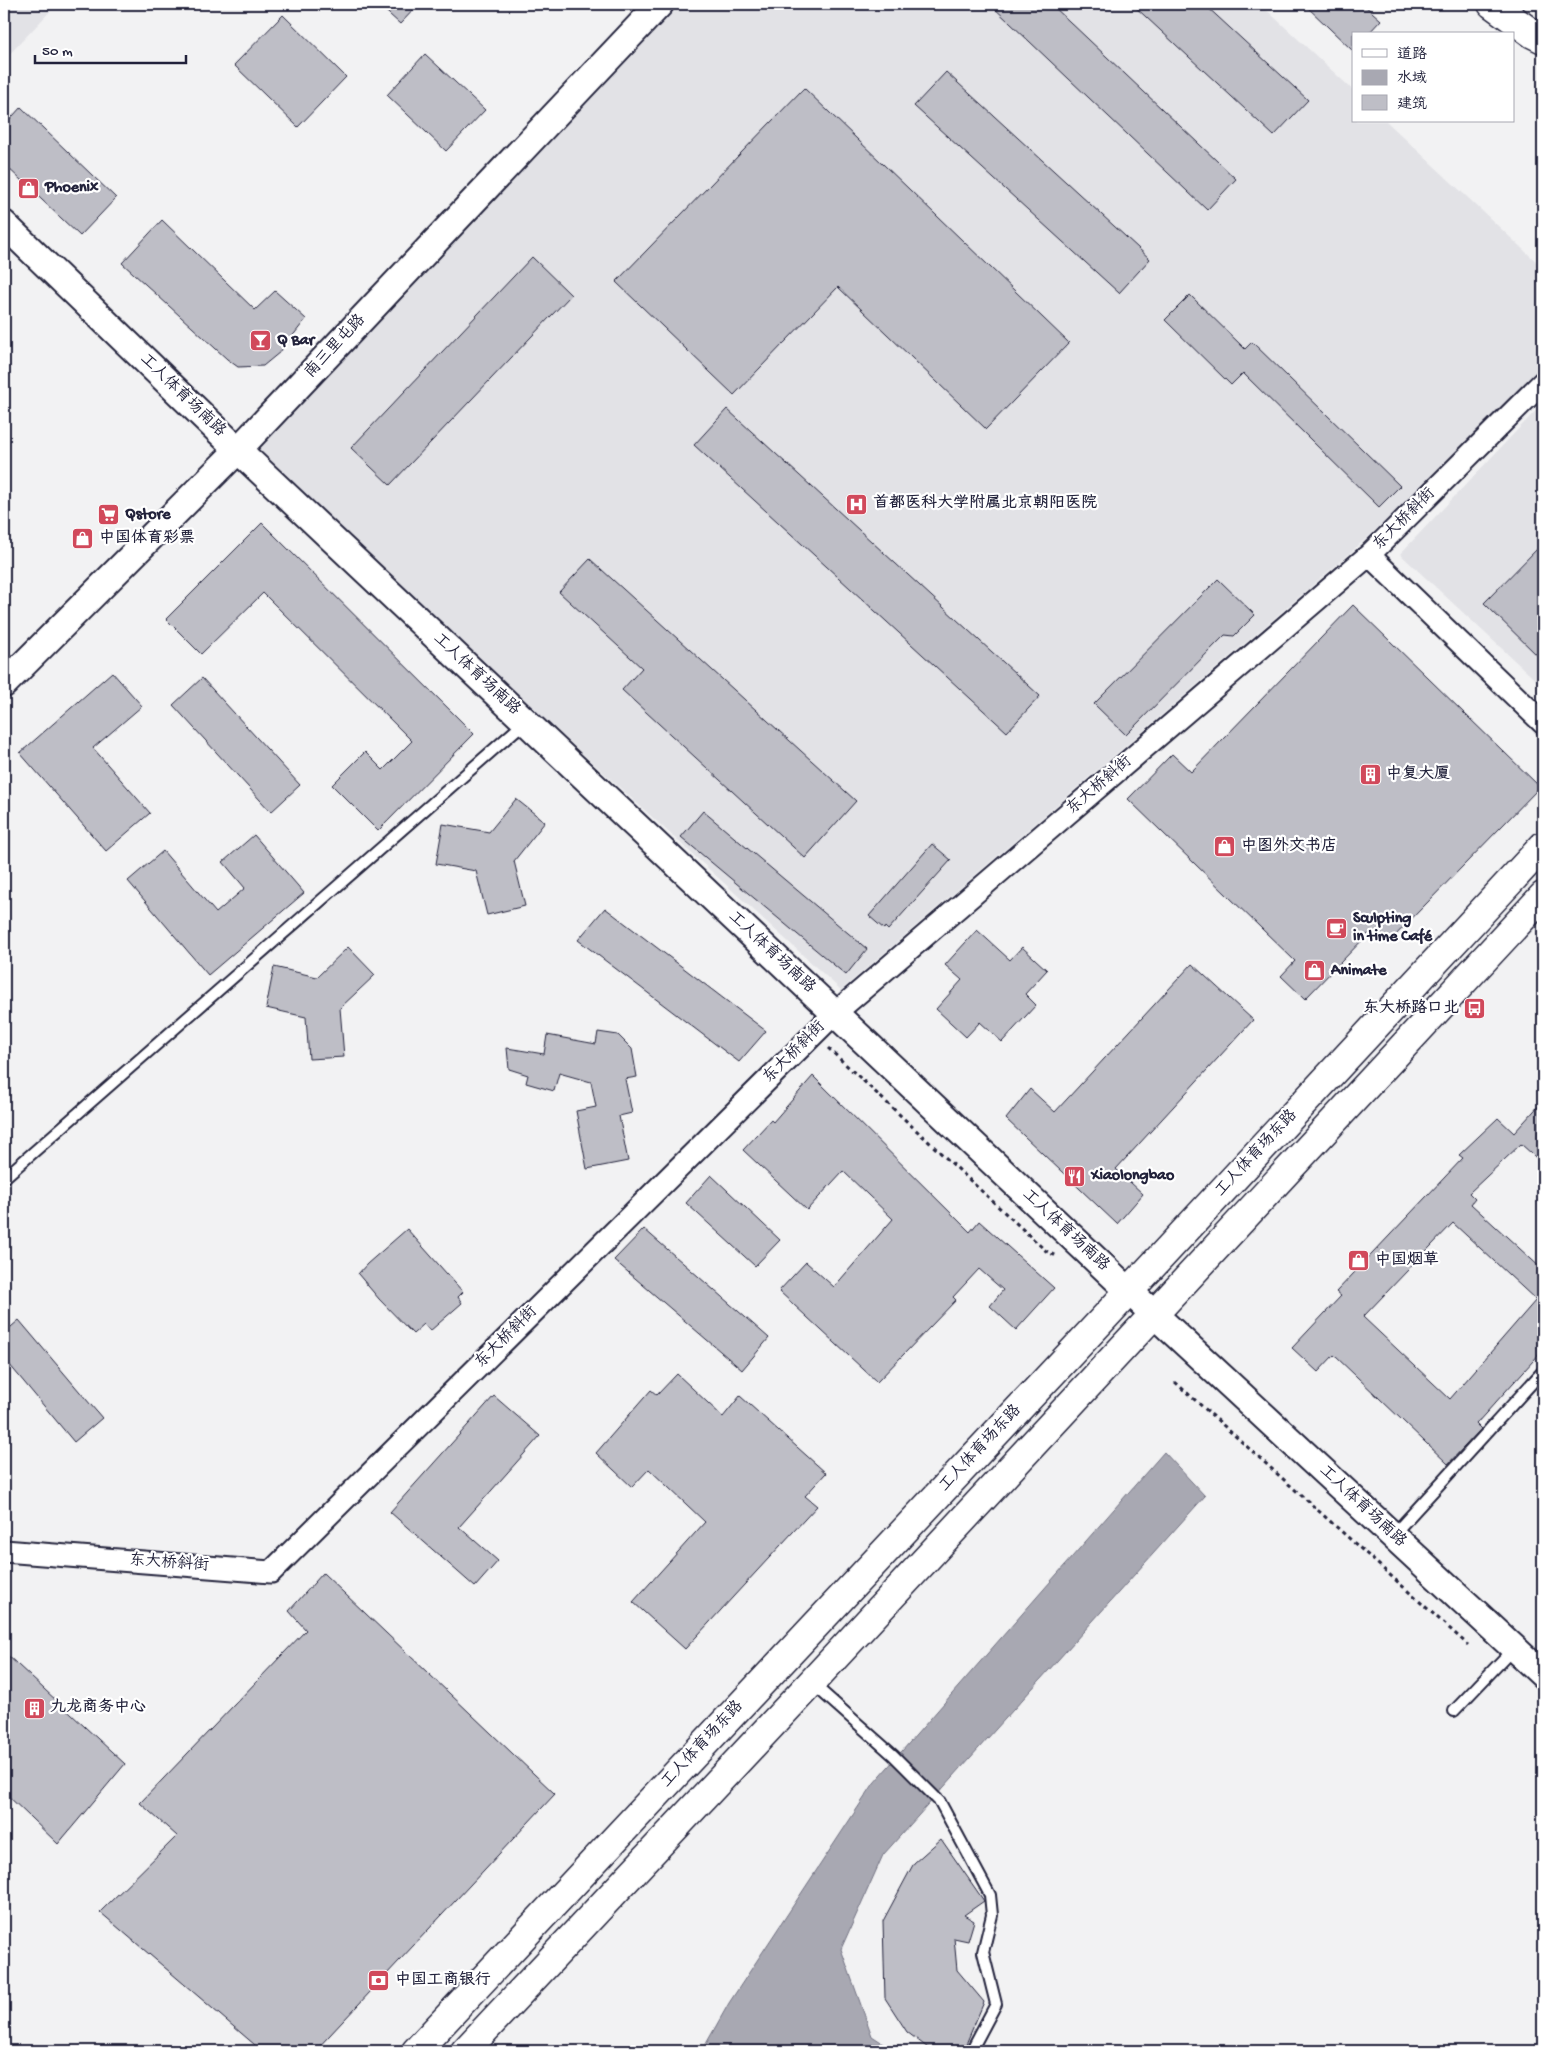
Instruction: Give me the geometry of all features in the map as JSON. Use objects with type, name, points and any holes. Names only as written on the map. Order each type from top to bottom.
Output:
[{"type":"main road","points":[[1492,4],[1533,34],[1543,39]]},
{"type":"main road","name":"工人体育场东路","points":[[416,2051],[1129,1291],[1543,846]]},
{"type":"main road","name":"工人体育场东路","points":[[464,2051],[811,1683],[1153,1313],[1543,896]]},
{"type":"street","name":"南三里屯路","points":[[4,684],[238,450],[660,4]]},
{"type":"street","name":"工人体育场南路","points":[[4,224],[238,450],[1129,1291],[1543,1675]]},
{"type":"street","name":"东大桥斜街","points":[[4,1552],[270,1572],[835,1013],[1369,555],[1543,382]]},
{"type":"street","points":[[1369,555],[1543,723]]},
{"type":"lane","points":[[4,1178],[525,721]]},
{"type":"lane","points":[[1392,1535],[1543,1372]]},
{"type":"lane","points":[[1454,1711],[1514,1648]]},
{"type":"lane","points":[[811,1683],[893,1755],[940,1802],[990,1895],[992,1915],[983,1952],[996,2004],[971,2051]]},
{"type":"path","points":[[1174,1382],[1468,1645]]},
{"type":"shaded area","points":[[4,4],[57,4],[4,60]]},
{"type":"shaded area","name":"首都医科大学附属北京朝阳医院","points":[[678,4],[1260,4],[1352,89],[1352,122],[1387,122],[1543,268],[1543,377],[1349,554],[841,990],[255,454]]},
{"type":"shaded area","points":[[1543,403],[1543,687],[1400,554]]},
{"type":"water","points":[[1164,1452],[1205,1496],[883,1855],[841,1949],[872,2036],[895,2051],[702,2051],[729,2003],[874,1783]]},
{"type":"building","points":[[378,4],[419,4],[400,24]]},
{"type":"building","points":[[990,4],[1051,4],[1236,179],[1207,210]]},
{"type":"building","points":[[1132,4],[1204,4],[1308,100],[1274,136]]},
{"type":"building","points":[[1304,4],[1363,4],[1381,20],[1370,32],[1352,32],[1352,50]]},
{"type":"building","points":[[283,15],[346,77],[298,127],[234,65]]},
{"type":"building","points":[[425,54],[485,110],[446,151],[387,95]]},
{"type":"building","points":[[946,72],[1150,259],[1119,293],[914,106]]},
{"type":"building","points":[[804,88],[1069,343],[986,429],[838,287],[734,395],[616,282]]},
{"type":"building","points":[[21,107],[116,198],[80,236],[4,164],[4,126]]},
{"type":"building","points":[[162,220],[255,310],[275,291],[306,319],[280,352],[263,366],[238,367],[227,359],[122,263]]},
{"type":"building","points":[[532,257],[571,295],[390,485],[351,448]]},
{"type":"building","points":[[1190,295],[1245,349],[1252,342],[1400,486],[1379,507],[1243,373],[1231,385],[1165,320]]},
{"type":"building","points":[[727,409],[1040,696],[1007,732],[694,445]]},
{"type":"building","points":[[262,523],[474,734],[378,831],[332,785],[365,752],[383,770],[412,741],[263,593],[201,654],[166,619]]},
{"type":"building","points":[[1543,543],[1543,661],[1484,603]]},
{"type":"building","points":[[590,559],[856,801],[805,858],[622,690],[642,668],[559,592]]},
{"type":"building","points":[[1218,579],[1255,615],[1234,636],[1225,635],[1126,735],[1094,704]]},
{"type":"building","name":"中复大厦","points":[[1353,605],[1540,787],[1387,944],[1372,930],[1305,999],[1281,976],[1295,961],[1128,799],[1172,754],[1191,772]]},
{"type":"building","points":[[112,672],[142,706],[93,748],[150,813],[106,851],[20,753]]},
{"type":"building","points":[[202,678],[300,785],[271,812],[173,705]]},
{"type":"building","points":[[516,799],[545,822],[514,861],[525,906],[487,915],[476,871],[436,864],[443,824],[489,832]]},
{"type":"building","points":[[703,811],[867,949],[846,975],[681,837]]},
{"type":"building","points":[[254,835],[304,893],[208,975],[128,881],[163,851],[216,913],[245,888],[223,862]]},
{"type":"building","points":[[932,844],[951,860],[888,930],[885,927],[884,929],[869,916]]},
{"type":"building","points":[[605,908],[766,1031],[739,1062],[578,940]]},
{"type":"building","points":[[977,930],[1010,960],[1022,947],[1047,970],[1025,994],[1036,1005],[1002,1042],[980,1022],[966,1037],[936,1009],[962,980],[945,965]]},
{"type":"building","points":[[348,947],[375,975],[340,1008],[344,1057],[309,1059],[306,1017],[266,1008],[274,967],[317,977]]},
{"type":"building","points":[[1192,964],[1253,1020],[1116,1169],[1143,1194],[1117,1224],[1006,1119],[1030,1089],[1055,1112]]},
{"type":"building","points":[[598,1032],[618,1035],[632,1049],[637,1077],[625,1079],[632,1113],[619,1116],[628,1161],[587,1169],[576,1111],[596,1107],[591,1082],[559,1073],[554,1091],[526,1083],[528,1075],[509,1069],[507,1048],[544,1054],[547,1035],[596,1044]]},
{"type":"building","points":[[813,1076],[970,1232],[979,1221],[1054,1288],[1016,1330],[990,1306],[1003,1290],[979,1269],[953,1297],[956,1300],[877,1382],[779,1291],[806,1262],[834,1287],[893,1219],[843,1171],[807,1210],[743,1150],[771,1120],[773,1122]]},
{"type":"building","points":[[1543,1101],[1543,1164],[1521,1144],[1469,1193],[1475,1199],[1471,1204],[1543,1270],[1543,1350],[1476,1424],[1481,1429],[1448,1464],[1334,1355],[1318,1372],[1292,1348],[1341,1296],[1336,1292],[1463,1158],[1459,1155],[1498,1118],[1514,1133]],"holes":[[[1453,1223],[1536,1300],[1450,1399],[1363,1317]]]},
{"type":"building","points":[[711,1175],[780,1240],[755,1266],[686,1203]]},
{"type":"building","points":[[407,1229],[463,1292],[458,1297],[462,1303],[430,1331],[424,1324],[413,1334],[358,1274]]},
{"type":"building","points":[[644,1229],[769,1338],[742,1370],[614,1260]]},
{"type":"building","points":[[19,1320],[102,1418],[74,1442],[4,1358],[4,1333]]},
{"type":"building","points":[[677,1374],[723,1417],[740,1396],[826,1473],[805,1496],[817,1506],[685,1649],[633,1602],[705,1522],[649,1469],[632,1487],[596,1453],[651,1390],[657,1395]]},
{"type":"building","points":[[494,1396],[540,1436],[459,1527],[498,1561],[475,1587],[390,1512]]},
{"type":"building","points":[[323,1573],[555,1794],[315,2051],[262,2051],[100,1912],[177,1836],[140,1803],[306,1630],[289,1611]]},
{"type":"building","name":"九龙商务中心","points":[[4,1652],[125,1764],[58,1844],[4,1792]]},
{"type":"building","points":[[941,1839],[984,1901],[964,1915],[974,1921],[968,1941],[954,1938],[957,1970],[984,2002],[963,2051],[932,2051],[907,2032],[885,1998],[883,1921],[914,1863]]},
{"type":"place","name":"Phoenix","points":[[29,188]]},
{"type":"place","name":"Q Bar","points":[[261,341]]},
{"type":"place","name":"首都医科大学附属北京朝阳医院","points":[[857,504]]},
{"type":"place","name":"Qstore","points":[[109,515]]},
{"type":"place","name":"中国体育彩票","points":[[83,539]]},
{"type":"place","name":"中复大厦","points":[[1370,775]]},
{"type":"place","name":"中图外文书店","points":[[1225,847]]},
{"type":"place","name":"Sculpting in time Café","points":[[1337,928]]},
{"type":"place","name":"Animate","points":[[1315,971]]},
{"type":"place","name":"东大桥路口北","points":[[1475,1009]]},
{"type":"place","name":"Xiaolongbao","points":[[1075,1176]]},
{"type":"place","name":"中国烟草","points":[[1359,1261]]},
{"type":"place","name":"九龙商务中心","points":[[34,1708]]},
{"type":"place","name":"中国工商银行","points":[[379,1981]]}]
